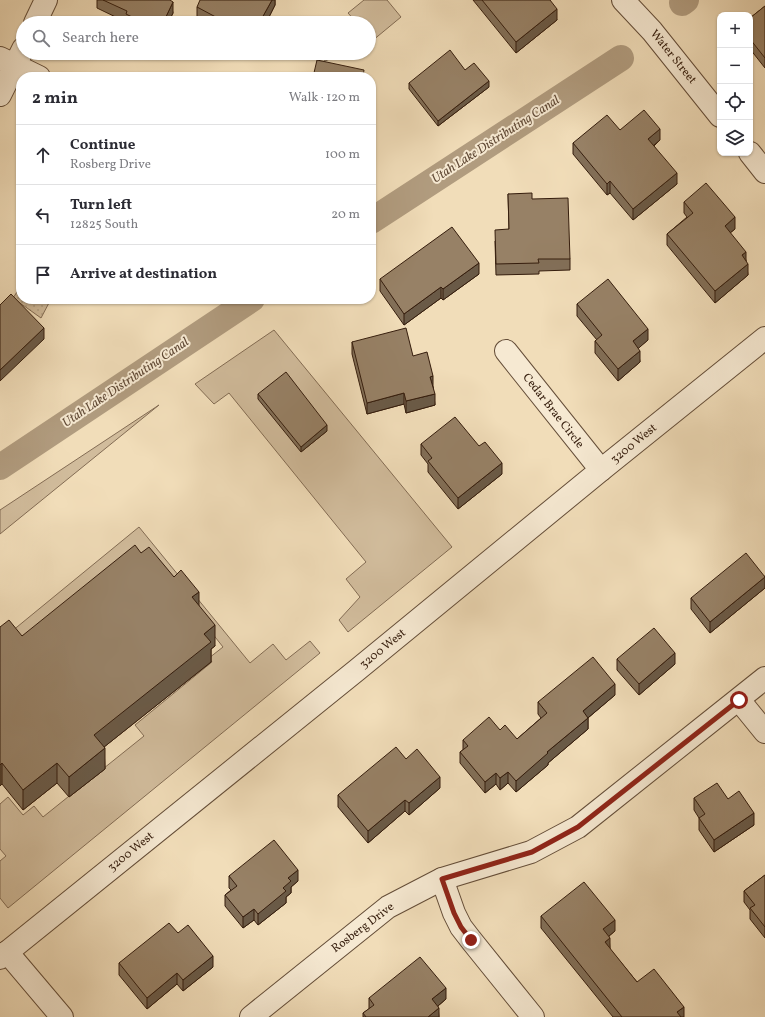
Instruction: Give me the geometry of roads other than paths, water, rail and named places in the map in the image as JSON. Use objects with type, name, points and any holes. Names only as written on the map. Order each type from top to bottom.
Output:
[{"type":"street","points":[[38,16],[46,0]]},
{"type":"street","name":"Water Street","points":[[623,0],[652,31],[717,112]]},
{"type":"street","points":[[0,95],[13,58],[32,72]]},
{"type":"street","points":[[752,156],[765,172]]},
{"type":"street","name":"3200 West","points":[[4,955],[364,665],[601,470],[765,338]]},
{"type":"street","name":"Cedar Brae Circle","points":[[506,351],[601,470]]},
{"type":"street","name":"Rosberg Drive","points":[[251,1017],[388,907],[442,879],[532,852],[578,827],[765,678]]},
{"type":"street","points":[[739,700],[765,732]]},
{"type":"street","points":[[442,879],[454,913],[461,927],[533,1017]]},
{"type":"street","points":[[4,955],[62,1017]]},
{"type":"waterway","name":"Utah Lake Distributing Canal","points":[[682,3],[686,0]]},
{"type":"waterway","name":"Utah Lake Distributing Canal","points":[[376,218],[621,58]]},
{"type":"waterway","name":"Utah Lake Distributing Canal","points":[[0,467],[244,304]]}]
